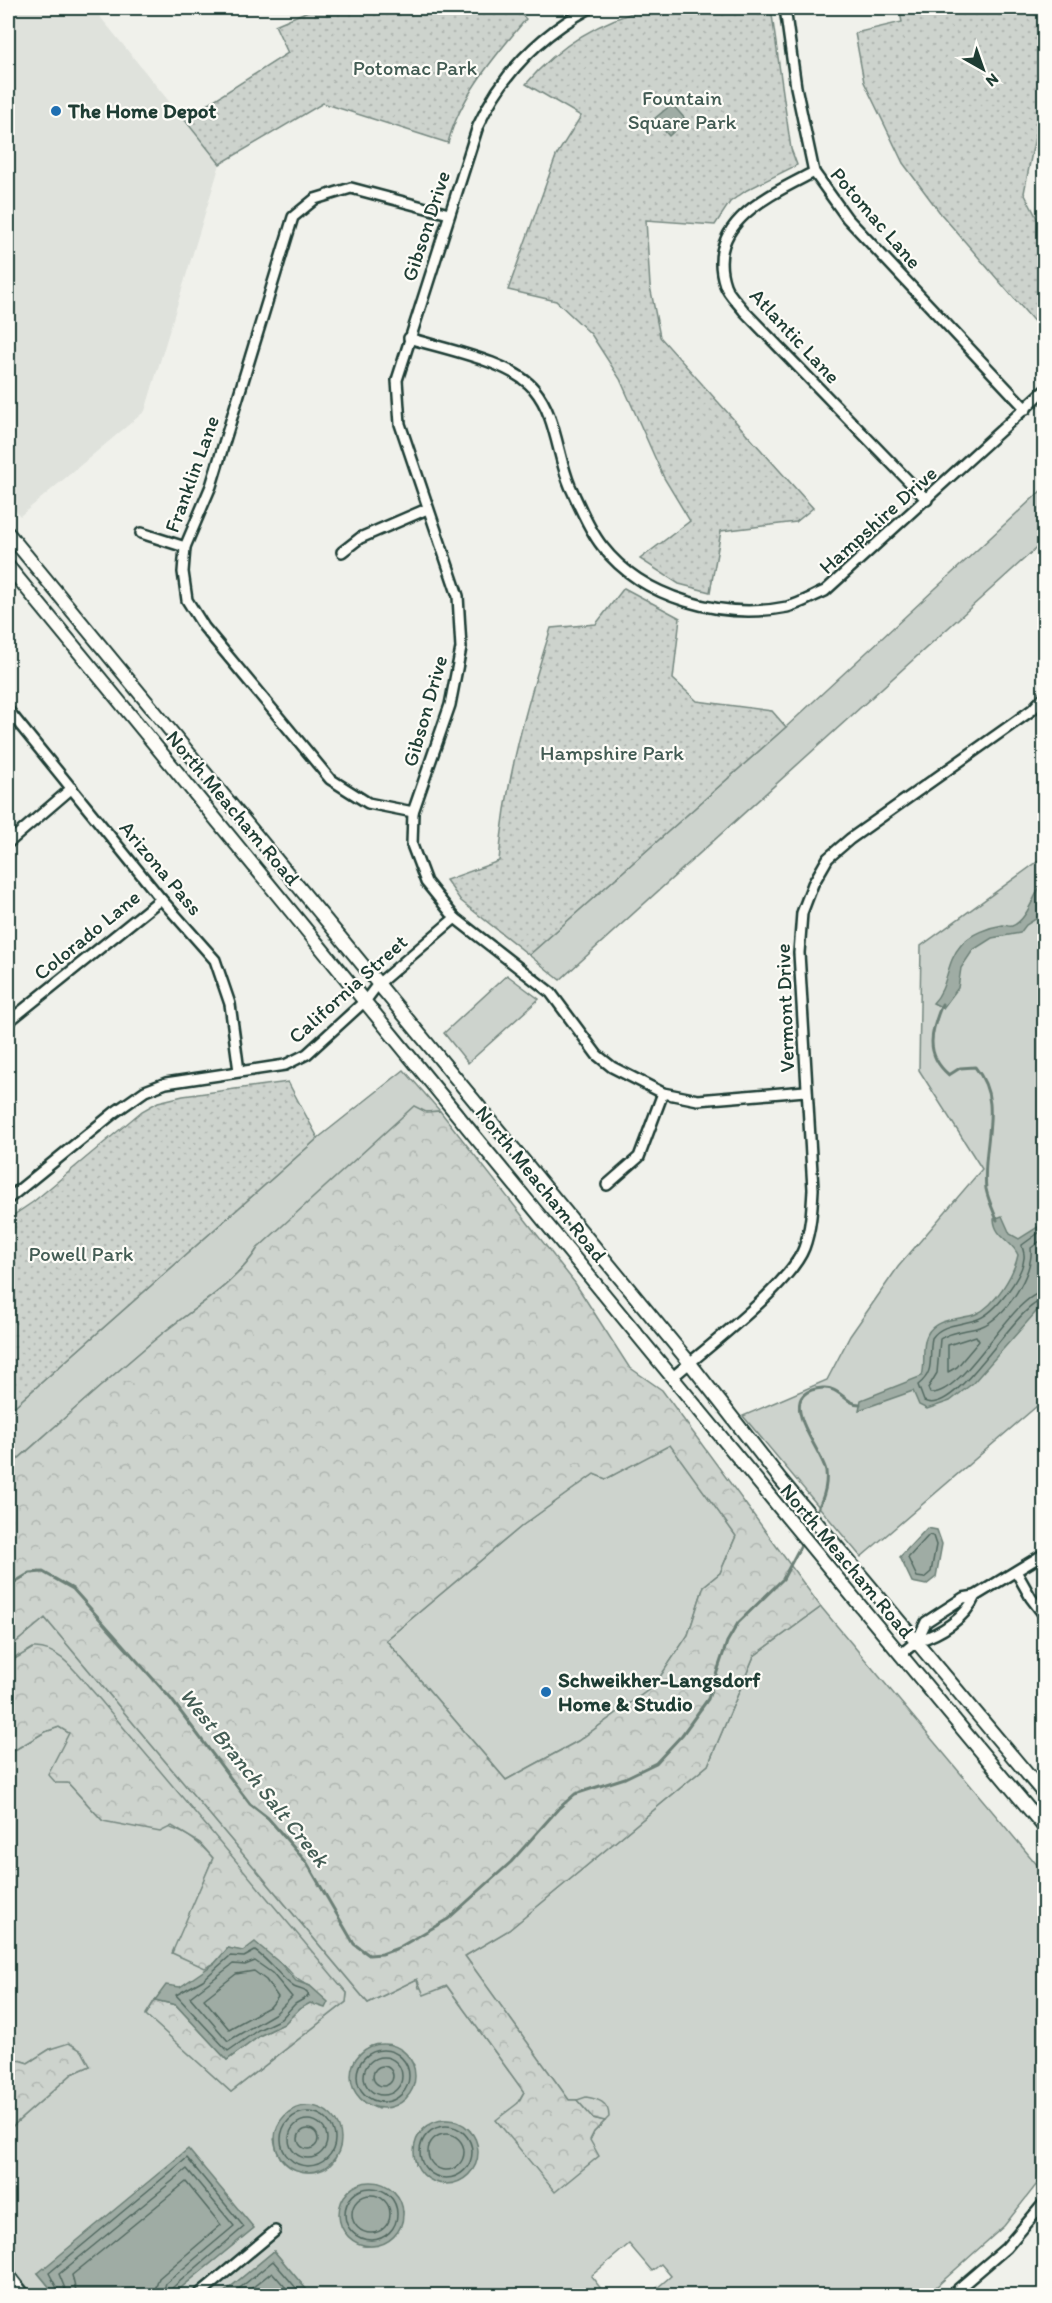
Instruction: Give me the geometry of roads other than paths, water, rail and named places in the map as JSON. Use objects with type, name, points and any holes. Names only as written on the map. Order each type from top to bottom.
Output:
[{"type":"main road","name":"North Meacham Road","points":[[8,533],[689,1362],[799,1502],[1044,1794]]},
{"type":"main road","name":"North Meacham Road","points":[[8,566],[366,1000],[789,1521],[1044,1827]]},
{"type":"street","name":"Gibson Drive","points":[[590,8],[543,38],[520,61],[489,102],[478,126],[397,380],[400,424],[458,596],[461,648],[450,705],[413,812],[412,845],[418,866],[426,882],[455,918],[551,993],[582,1036],[604,1061],[663,1093],[698,1100],[806,1091]]},
{"type":"street","name":"Potomac Lane","points":[[785,8],[796,87],[814,172],[847,218],[1026,409]]},
{"type":"street","name":"Atlantic Lane","points":[[814,172],[749,208],[726,237],[720,261],[726,287],[744,311],[927,500]]},
{"type":"street","name":"Franklin Lane","points":[[413,812],[368,803],[330,779],[204,627],[187,600],[183,572],[185,547],[211,486],[293,217],[315,199],[351,188],[449,214]]},
{"type":"street","name":"Hampshire Drive","points":[[409,338],[508,370],[534,388],[548,414],[570,485],[602,546],[631,575],[673,597],[738,612],[789,607],[825,591],[1044,391]]},
{"type":"street","points":[[342,552],[360,538],[427,509]]},
{"type":"street","points":[[141,533],[185,547]]},
{"type":"street","name":"Vermont Drive","points":[[673,1377],[777,1285],[790,1272],[804,1249],[812,1217],[813,1189],[799,953],[802,913],[813,884],[828,858],[850,838],[1032,710],[1044,697]]},
{"type":"street","name":"Arizona Pass","points":[[8,710],[161,899],[215,960],[230,1004],[239,1071]]},
{"type":"street","points":[[8,843],[72,788]]},
{"type":"street","name":"Colorado Lane","points":[[8,1022],[161,899]]},
{"type":"street","name":"California Street","points":[[8,1199],[115,1112],[145,1091],[166,1083],[285,1065],[307,1054],[366,1000],[378,984],[455,918]]},
{"type":"street","points":[[607,1185],[639,1157],[663,1093]]},
{"type":"street","points":[[917,1641],[926,1622],[963,1598],[975,1596],[1017,1573],[1044,1554]]},
{"type":"street","points":[[1017,1573],[1044,1615]]},
{"type":"street","points":[[900,1655],[917,1641],[937,1635],[970,1607],[975,1596]]},
{"type":"street","points":[[950,2295],[1006,2248],[1044,2203]]},
{"type":"street","points":[[197,2295],[275,2231]]},
{"type":"street","points":[[8,2273],[27,2295]]},
{"type":"water","points":[[672,104],[686,120],[669,136],[654,119]]},
{"type":"water","points":[[1044,880],[1042,915],[1026,925],[1020,933],[992,938],[973,950],[961,968],[958,988],[943,1008],[933,1003],[942,990],[952,959],[961,945],[986,929],[1003,925],[1011,926],[1017,923]]},
{"type":"water","points":[[1002,1216],[1010,1234],[1019,1239],[1044,1223],[1044,1303],[973,1383],[950,1401],[927,1409],[919,1405],[913,1391],[859,1410],[861,1400],[922,1376],[924,1345],[931,1329],[942,1322],[976,1314],[997,1297],[1008,1280],[1018,1255],[997,1231],[994,1219]]},
{"type":"water","points":[[927,1528],[937,1530],[942,1544],[936,1577],[926,1585],[912,1582],[900,1557]]},
{"type":"water","points":[[255,1942],[281,1964],[296,1981],[310,1986],[328,2002],[325,2008],[310,2003],[299,2009],[284,2024],[261,2035],[227,2060],[176,2005],[155,2000],[166,1985],[180,1987],[215,1963],[228,1948],[243,1951]]},
{"type":"water","points":[[377,2044],[389,2044],[406,2053],[413,2064],[415,2076],[413,2088],[406,2099],[389,2108],[377,2108],[365,2103],[356,2094],[351,2082],[351,2070],[356,2058],[365,2049]]},
{"type":"water","points":[[308,2106],[321,2109],[331,2116],[338,2126],[341,2139],[338,2152],[331,2162],[321,2169],[308,2172],[295,2169],[285,2162],[278,2152],[275,2139],[278,2126],[285,2116],[295,2109]]},
{"type":"water","points":[[446,2120],[464,2126],[472,2134],[478,2152],[472,2170],[464,2178],[446,2184],[428,2178],[420,2170],[414,2152],[420,2134],[428,2126]]},
{"type":"water","points":[[188,2149],[254,2228],[172,2295],[56,2295],[38,2273]]},
{"type":"water","points":[[371,2182],[383,2184],[394,2191],[401,2202],[403,2214],[401,2226],[394,2237],[383,2244],[371,2246],[359,2244],[348,2237],[341,2226],[339,2214],[341,2202],[348,2191],[359,2184]]},
{"type":"water","points":[[274,2251],[311,2295],[221,2295]]},
{"type":"waterway","name":"West Branch Salt Creek","points":[[942,1004],[932,1042],[936,1059],[949,1075],[960,1068],[975,1067],[989,1095],[990,1125],[986,1156],[986,1189],[997,1220]]},
{"type":"waterway","name":"West Branch Salt Creek","points":[[815,1515],[825,1489],[826,1471],[803,1423],[800,1410],[801,1400],[808,1392],[829,1388],[850,1401],[860,1404]]},
{"type":"waterway","name":"West Branch Salt Creek","points":[[806,1535],[812,1521]]},
{"type":"waterway","name":"West Branch Salt Creek","points":[[8,1586],[30,1573],[43,1572],[73,1589],[171,1699],[250,1804],[268,1818],[307,1863],[354,1944],[369,1955],[382,1954],[398,1948],[448,1919],[511,1862],[558,1809],[575,1794],[625,1778],[656,1763],[682,1735],[708,1699],[727,1642],[738,1623],[783,1579],[802,1543]]},
{"type":"place","name":"The Home Depot","points":[[56,111]]},
{"type":"place","name":"Schweikher-Langsdorf Home & Studio","points":[[546,1692]]},
{"type":"park label","name":"Potomac Park","points":[[415,68]]},
{"type":"park label","name":"Fountain Square Park","points":[[682,110]]},
{"type":"park label","name":"Hampshire Park","points":[[612,753]]},
{"type":"park label","name":"Powell Park","points":[[81,1254]]}]
